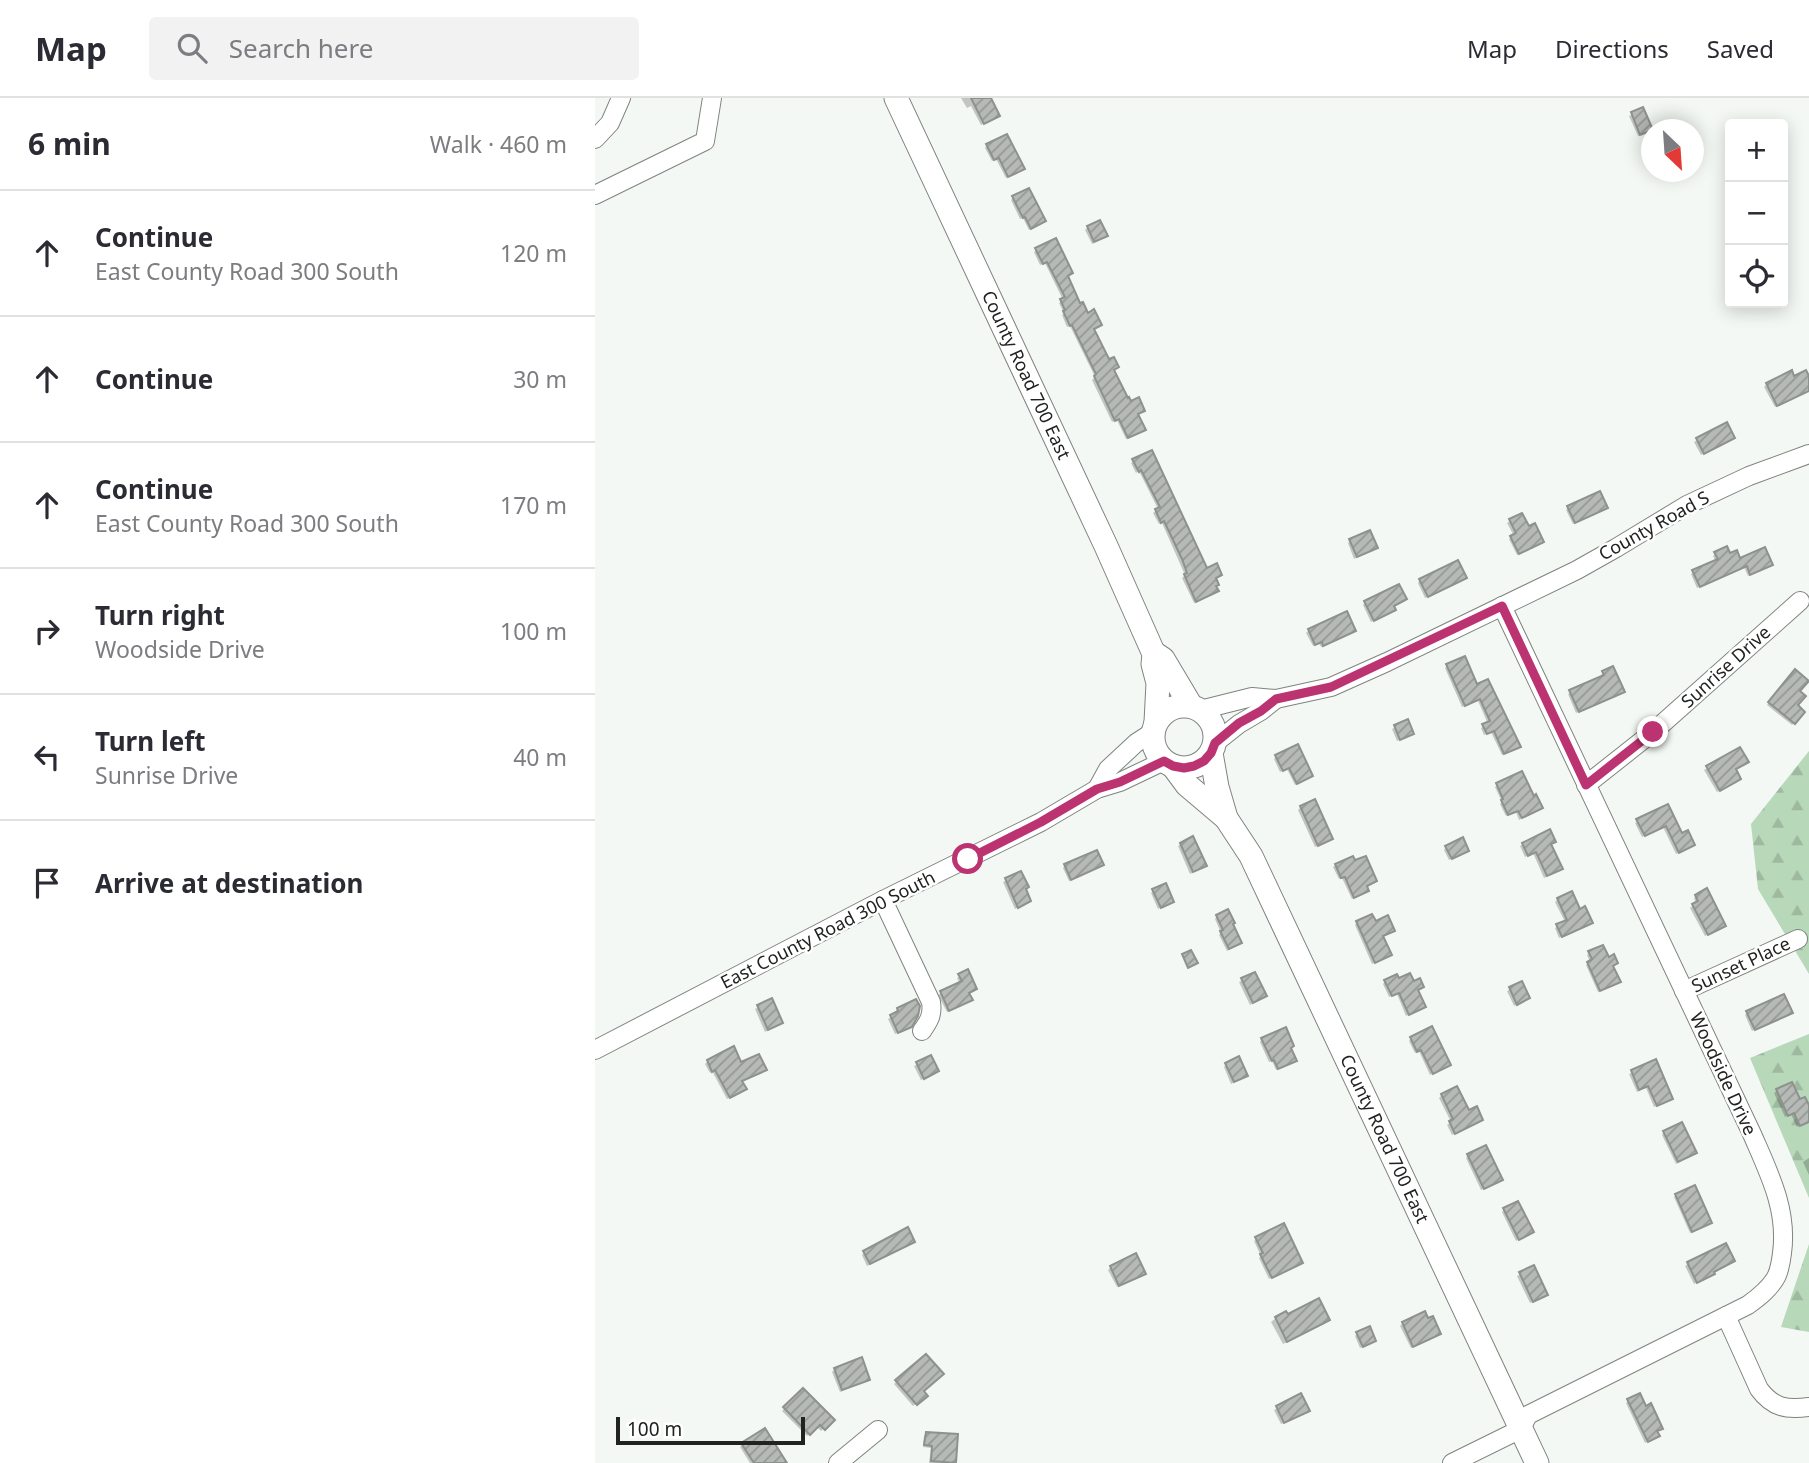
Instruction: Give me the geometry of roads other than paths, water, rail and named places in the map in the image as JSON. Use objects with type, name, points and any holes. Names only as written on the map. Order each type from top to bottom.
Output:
[{"type":"main road","name":"County Road 700 East","points":[[896,98],[1107,546],[1154,654],[1153,664],[1158,683],[1155,727]]},
{"type":"main road","name":"County Road 700 East","points":[[1154,654],[1163,659],[1195,708]]},
{"type":"main road","points":[[1171,708],[1195,708],[1213,724],[1213,748],[1204,761],[1194,766],[1184,768],[1168,763],[1157,753],[1153,743],[1155,727],[1163,713],[1171,708]]},
{"type":"main road","name":"County Road 700 East","points":[[1213,748],[1217,787],[1226,818]]},
{"type":"main road","name":"County Road 700 East","points":[[1168,763],[1187,785],[1226,818],[1251,856],[1537,1463]]},
{"type":"street","points":[[595,139],[610,123],[621,98]]},
{"type":"street","points":[[595,195],[705,141],[712,98]]},
{"type":"street","name":"County Road S","points":[[1502,606],[1616,548],[1687,505],[1749,476],[1809,454]]},
{"type":"street","name":"Sunrise Drive","points":[[1586,785],[1653,732],[1800,601]]},
{"type":"street","points":[[1195,708],[1252,697],[1276,699],[1331,687],[1502,606]]},
{"type":"street","name":"Woodside Drive","points":[[1452,1463],[1521,1429],[1528,1415],[1748,1305],[1764,1293],[1776,1277],[1785,1236],[1783,1218],[1771,1179],[1752,1134],[1502,606]]},
{"type":"street","points":[[1213,748],[1239,723],[1276,699]]},
{"type":"street","name":"East County Road 300 South","points":[[1097,789],[1108,769],[1155,727]]},
{"type":"street","name":"East County Road 300 South","points":[[595,1049],[883,900],[1041,822],[1097,789],[1168,763]]},
{"type":"street","points":[[883,900],[931,1002],[933,1011],[922,1031]]},
{"type":"street","name":"Sunset Place","points":[[1684,991],[1798,939]]},
{"type":"street","points":[[1727,1316],[1766,1398],[1783,1407],[1809,1408]]},
{"type":"street","points":[[838,1463],[878,1430]]}]
